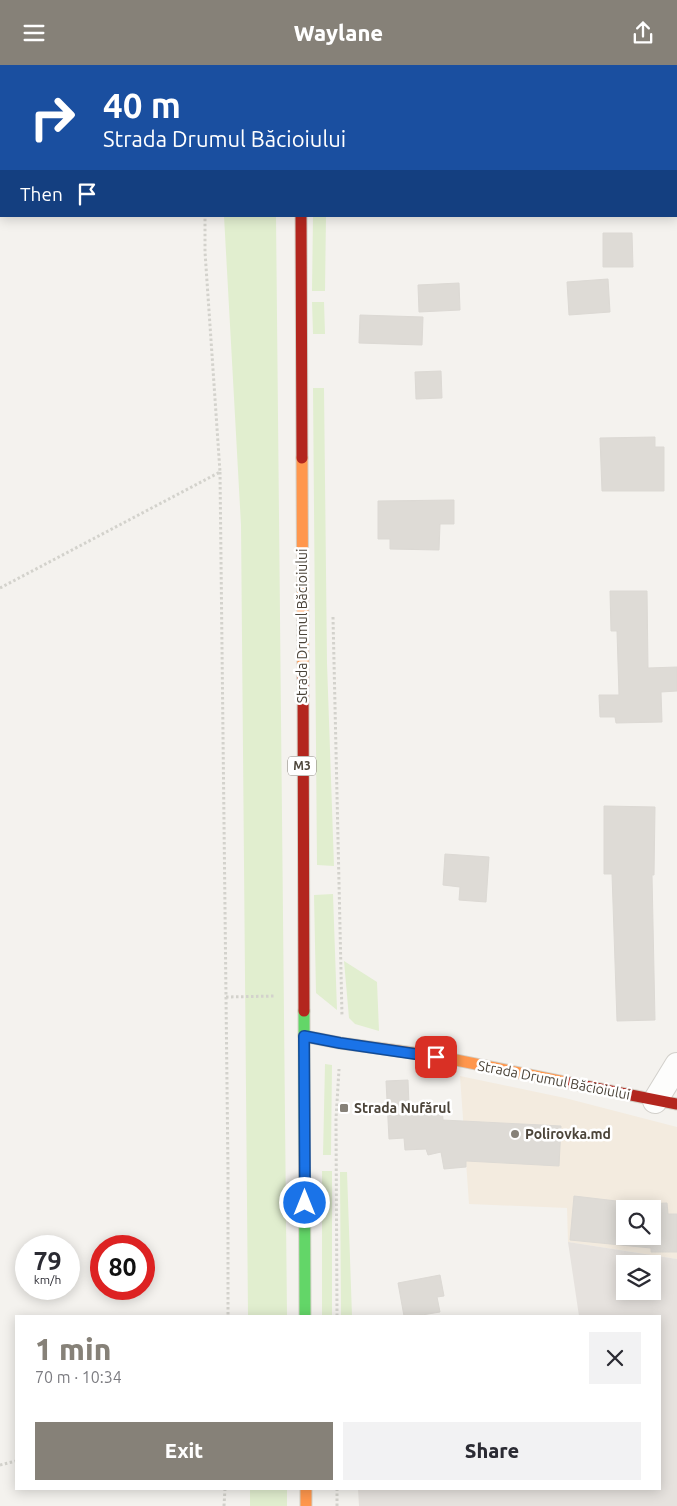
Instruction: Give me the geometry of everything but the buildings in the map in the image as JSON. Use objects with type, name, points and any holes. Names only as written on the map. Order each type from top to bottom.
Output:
[{"type":"main road","name":"Strada Drumul Băcioiului","points":[[301,217],[306,1315]]},
{"type":"main road","name":"Strada Drumul Băcioiului","points":[[304,1036],[436,1057],[666,1103]]},
{"type":"main road","points":[[306,1490],[306,1506]]},
{"type":"street","name":"Strada Drumul Băcioiului","points":[[666,1103],[677,1065]]},
{"type":"path","points":[[205,217],[205,252],[220,472],[228,1315]]},
{"type":"path","points":[[0,588],[220,472]]},
{"type":"path","points":[[333,608],[342,1006],[336,1119],[337,1315]]},
{"type":"path","points":[[226,997],[263,995],[304,997]]},
{"type":"path","points":[[0,1465],[15,1461]]},
{"type":"path","points":[[224,1506],[225,1490]]},
{"type":"path","points":[[337,1490],[337,1506]]},
{"type":"shaded area","points":[[460,1076],[565,1098],[677,1127],[677,1259],[568,1242],[567,1208],[469,1204]]},
{"type":"shaded area","points":[[568,1242],[651,1255],[616,1255],[616,1300],[661,1300],[661,1257],[677,1259],[677,1506],[359,1506],[358,1490],[661,1490],[661,1315],[579,1315]]},
{"type":"green space","points":[[224,217],[276,217],[287,1315],[248,1315],[241,525]]},
{"type":"green space","points":[[313,217],[326,217],[325,291],[312,291]]},
{"type":"green space","points":[[312,302],[324,302],[325,334],[313,334]]},
{"type":"green space","points":[[313,388],[324,388],[327,663],[334,866],[317,865]]},
{"type":"green space","points":[[333,894],[337,1010],[316,993],[314,895]]},
{"type":"green space","points":[[344,961],[377,982],[379,1031],[355,1024],[349,1018]]},
{"type":"green space","points":[[325,1064],[332,1065],[331,1155],[323,1155]]},
{"type":"green space","points":[[322,1171],[332,1171],[332,1315],[322,1315]]},
{"type":"green space","points":[[340,1172],[347,1172],[352,1315],[341,1315]]},
{"type":"green space","points":[[250,1490],[287,1490],[287,1506],[250,1506]]},
{"type":"traffic: fast","points":[[304,1011],[305,1315]]},
{"type":"traffic: slow","points":[[302,458],[303,678]]},
{"type":"traffic: slow","points":[[304,1036],[340,1043],[436,1056],[565,1082]]},
{"type":"traffic: slow","points":[[306,1490],[306,1506]]},
{"type":"traffic: jam","points":[[301,217],[302,458]]},
{"type":"traffic: jam","points":[[303,678],[304,1011]]},
{"type":"traffic: jam","points":[[565,1082],[677,1104]]},
{"type":"place","name":"Strada Nufărul","points":[[344,1108]]},
{"type":"place","name":"Polirovka.md","points":[[515,1134]]},
{"type":"route","points":[[305,1203],[304,1036],[436,1057]]}]
